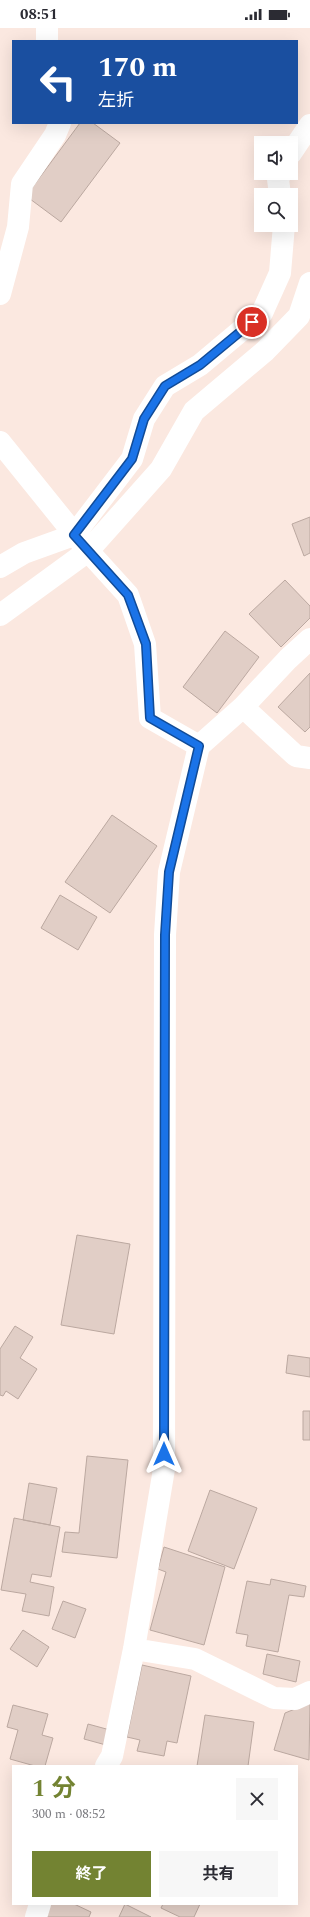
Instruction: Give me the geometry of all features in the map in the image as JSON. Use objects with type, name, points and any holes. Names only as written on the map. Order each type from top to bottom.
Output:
[{"type":"street","points":[[47,28],[47,40]]},
{"type":"street","points":[[0,294],[18,227],[22,184],[55,135],[60,124]]},
{"type":"street","points":[[298,143],[310,125]]},
{"type":"street","points":[[0,567],[24,553],[74,535],[132,459],[144,419],[165,386],[200,365],[262,313],[280,273],[283,232]]},
{"type":"street","points":[[0,615],[88,551],[161,469],[194,411],[265,351],[299,316],[310,283]]},
{"type":"street","points":[[0,442],[74,535],[128,595],[146,644],[150,718],[199,746]]},
{"type":"street","points":[[107,1765],[112,1756],[134,1649],[164,1469],[165,935],[169,872],[199,746],[242,707],[288,659],[310,639]]},
{"type":"street","points":[[242,707],[296,756],[310,758]]},
{"type":"street","points":[[134,1649],[195,1659],[274,1698],[295,1699],[310,1692]]},
{"type":"street","points":[[36,1917],[40,1905]]},
{"type":"building","points":[[79,124],[94,124],[120,143],[61,222],[26,196]]},
{"type":"building","points":[[310,517],[310,553],[304,556],[292,524]]},
{"type":"building","points":[[285,580],[310,606],[310,618],[281,647],[249,614]]},
{"type":"building","points":[[225,631],[259,657],[217,713],[183,687]]},
{"type":"building","points":[[310,673],[310,727],[305,732],[278,707]]},
{"type":"building","points":[[112,815],[157,846],[110,913],[65,882]]},
{"type":"building","points":[[60,895],[97,917],[78,950],[41,928]]},
{"type":"building","points":[[77,1235],[130,1244],[114,1334],[61,1325]]},
{"type":"building","points":[[15,1326],[33,1337],[20,1358],[37,1369],[18,1399],[6,1391],[3,1396],[0,1395],[0,1349]]},
{"type":"building","points":[[288,1355],[310,1358],[310,1377],[286,1373]]},
{"type":"building","points":[[303,1411],[310,1411],[310,1440],[303,1440]]},
{"type":"building","points":[[87,1456],[128,1460],[117,1558],[62,1552],[65,1532],[79,1533]]},
{"type":"building","points":[[29,1483],[57,1488],[50,1525],[23,1520]]},
{"type":"building","points":[[210,1490],[257,1508],[234,1569],[188,1551]]},
{"type":"building","points":[[14,1518],[60,1527],[51,1577],[32,1574],[30,1582],[54,1587],[49,1616],[22,1611],[26,1594],[1,1590]]},
{"type":"building","points":[[164,1547],[225,1567],[204,1645],[150,1630],[166,1572],[158,1569]]},
{"type":"building","points":[[271,1579],[306,1586],[304,1597],[289,1595],[278,1652],[246,1646],[248,1635],[236,1633],[247,1581],[270,1585]]},
{"type":"building","points":[[63,1601],[86,1609],[75,1638],[52,1629]]},
{"type":"building","points":[[23,1630],[49,1647],[37,1667],[10,1649]]},
{"type":"building","points":[[267,1654],[300,1661],[296,1682],[263,1674]]},
{"type":"building","points":[[142,1665],[191,1676],[177,1743],[167,1741],[164,1756],[137,1751],[140,1740],[127,1737]]},
{"type":"building","points":[[310,1703],[309,1760],[274,1750],[285,1713]]},
{"type":"building","points":[[13,1705],[48,1714],[42,1735],[53,1738],[45,1765],[31,1765],[10,1759],[18,1730],[7,1727]]},
{"type":"building","points":[[205,1715],[254,1722],[248,1765],[197,1765]]},
{"type":"building","points":[[88,1724],[110,1730],[106,1745],[84,1739]]},
{"type":"building","points":[[49,1905],[76,1905],[91,1912],[89,1917],[43,1917]]},
{"type":"building","points":[[125,1905],[127,1905],[151,1917],[119,1917]]},
{"type":"building","points":[[162,1905],[200,1905],[194,1917],[180,1917],[161,1908]]},
{"type":"route","points":[[164,1454],[165,935],[169,872],[199,746],[150,718],[146,644],[128,595],[74,535],[132,459],[144,419],[165,386],[200,365],[252,322]]}]
